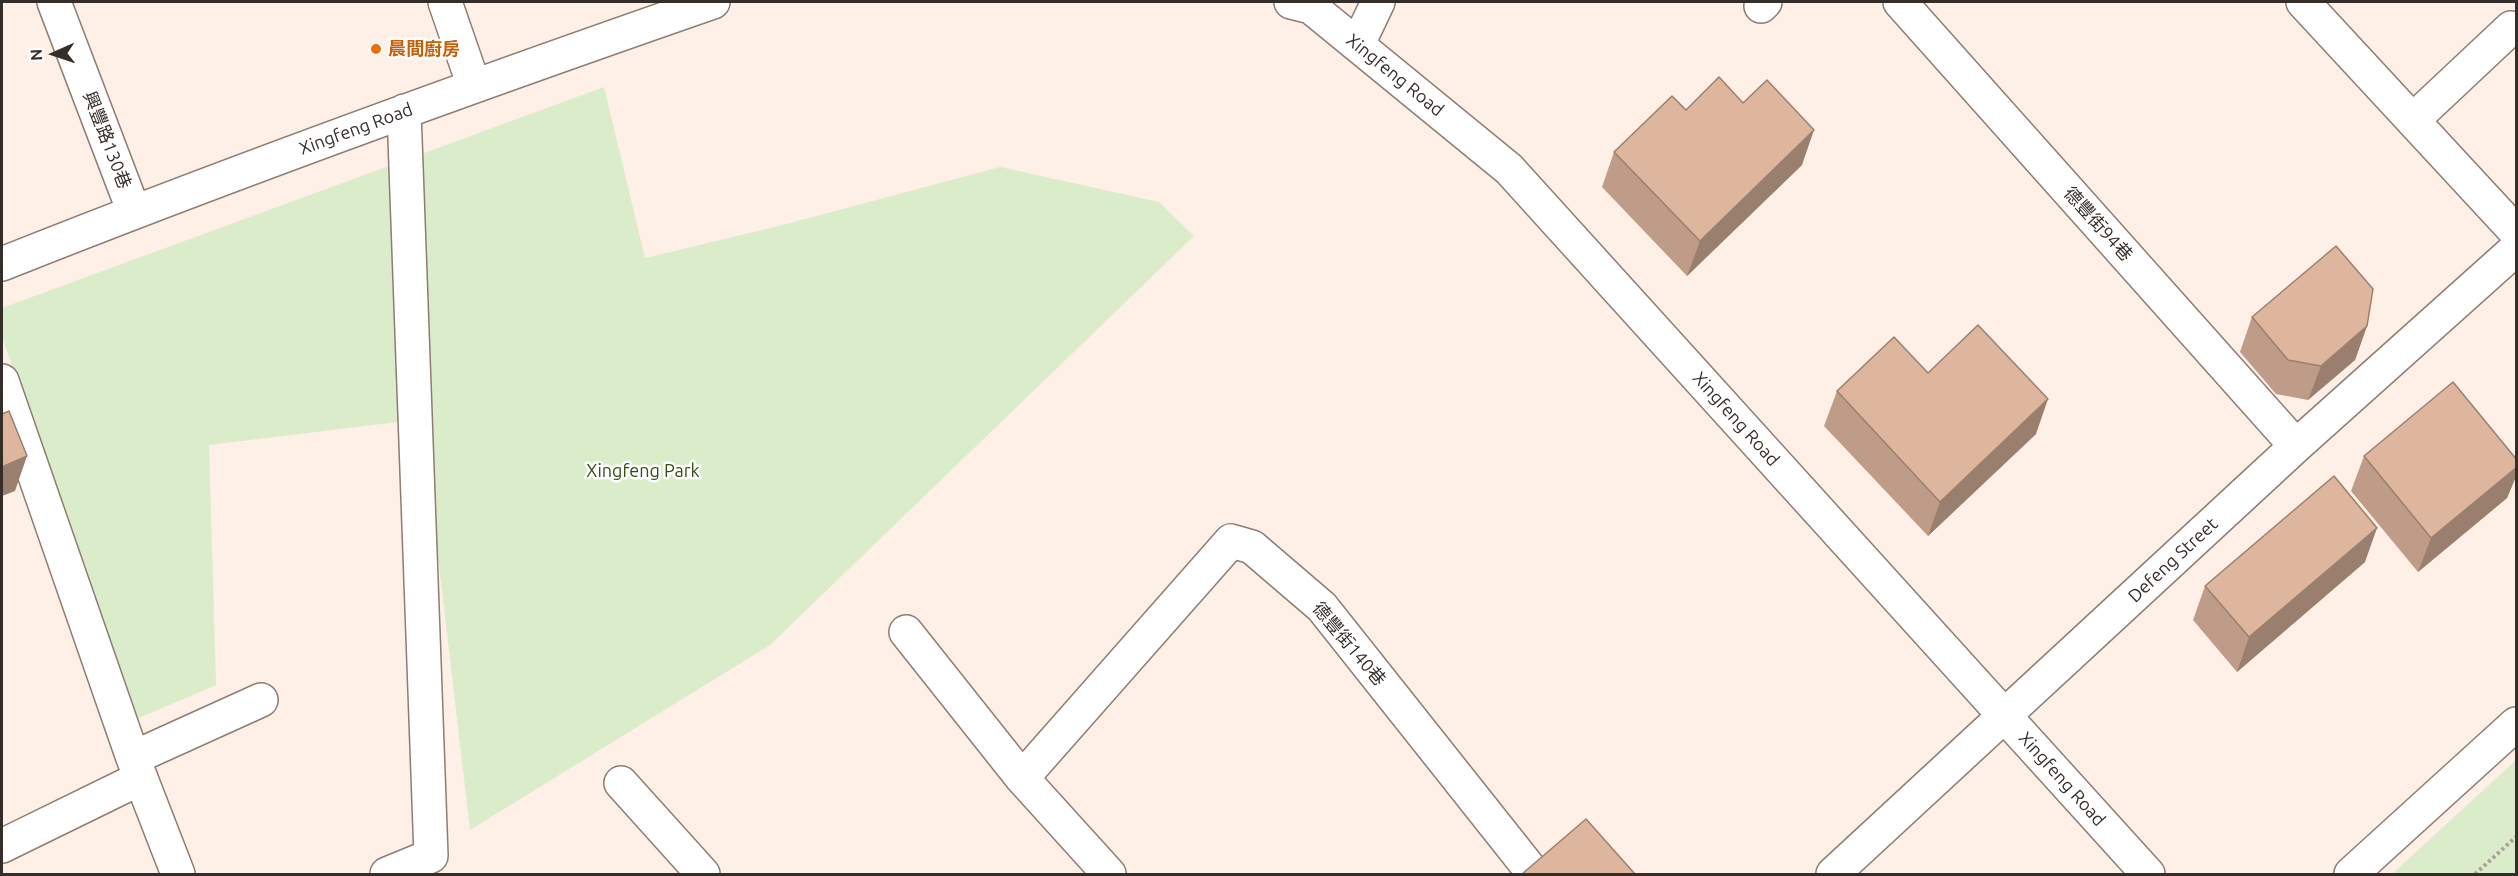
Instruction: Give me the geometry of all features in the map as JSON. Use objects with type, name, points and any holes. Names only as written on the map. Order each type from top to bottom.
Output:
[{"type":"street","name":"興豐路130巷","points":[[54,2],[134,212]]},
{"type":"street","points":[[445,2],[474,86]]},
{"type":"street","name":"Xingfeng Road","points":[[2,264],[404,111],[712,2]]},
{"type":"street","name":"Xingfeng Road","points":[[1291,2],[1311,7],[1509,169],[2148,874]]},
{"type":"street","points":[[1358,44],[1378,2]]},
{"type":"street","name":"德豐街94巷","points":[[1900,2],[2296,446]]},
{"type":"street","points":[[2303,2],[2517,232]]},
{"type":"street","points":[[2413,120],[2511,28]]},
{"type":"street","points":[[387,874],[430,856],[404,111]]},
{"type":"street","name":"Defeng Street","points":[[1833,874],[2296,446],[2517,249]]},
{"type":"street","points":[[2,381],[137,768],[178,874]]},
{"type":"street","name":"德豐街140巷","points":[[1022,778],[1231,541],[1252,547],[1322,607],[1534,874]]},
{"type":"street","points":[[906,632],[1022,778],[1109,874]]},
{"type":"street","points":[[2,846],[261,700]]},
{"type":"street","points":[[2351,874],[2517,724]]},
{"type":"street","points":[[621,783],[703,874]]},
{"type":"path","points":[[2475,874],[2517,837]]},
{"type":"green space","name":"Xingfeng Park","points":[[604,87],[645,258],[783,225],[1000,167],[1159,202],[1194,236],[770,645],[470,830],[422,419],[209,445],[216,685],[134,720],[2,336],[2,308]]},
{"type":"green space","points":[[2516,760],[2516,874],[2392,874]]},
{"type":"building","points":[[1719,77],[1743,103],[1767,80],[1814,130],[1700,241],[1614,152],[1672,96],[1686,110]]},
{"type":"building","points":[[2336,246],[2373,289],[2367,326],[2321,366],[2288,360],[2252,317]]},
{"type":"building","points":[[1978,325],[2048,399],[1940,502],[1837,391],[1894,337],[1928,373]]},
{"type":"building","points":[[2453,382],[2517,460],[2517,467],[2431,538],[2364,456]]},
{"type":"building","points":[[9,411],[27,456],[2,467],[2,414]]},
{"type":"building","points":[[2334,476],[2377,528],[2249,637],[2205,586]]},
{"type":"building","points":[[1586,819],[1635,874],[1522,874]]},
{"type":"place","name":"晨間廚房","points":[[376,49]]}]
